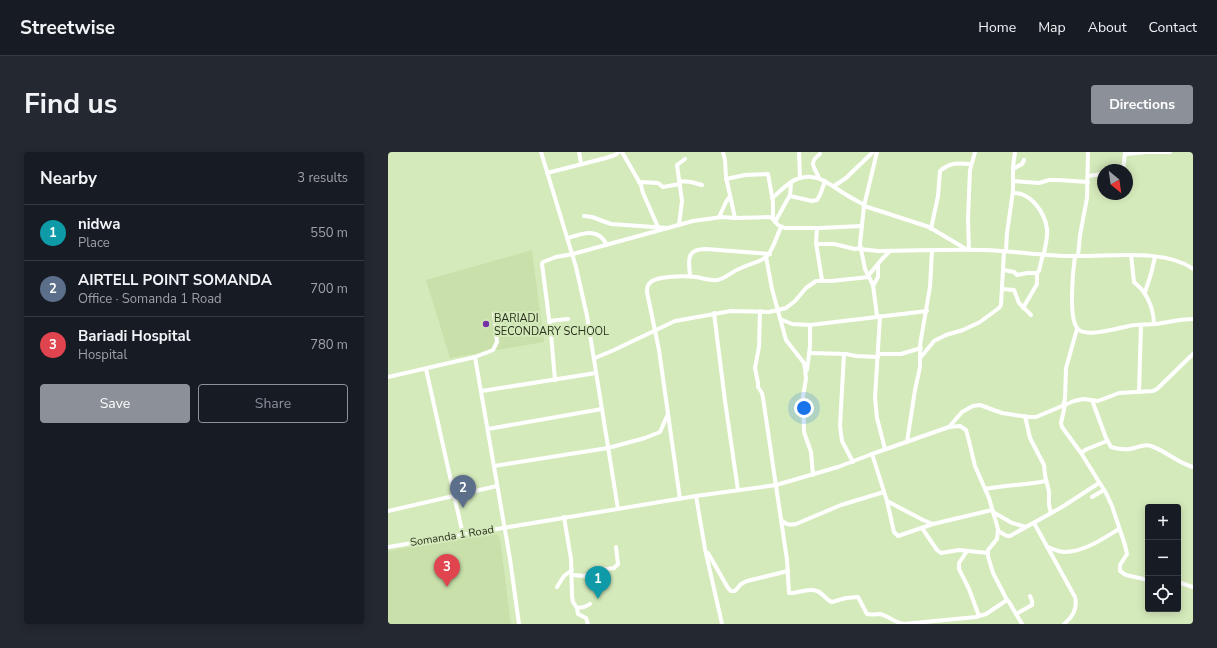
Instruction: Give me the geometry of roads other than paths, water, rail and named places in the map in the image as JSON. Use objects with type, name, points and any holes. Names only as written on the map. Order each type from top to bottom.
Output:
[{"type":"street","points":[[542,152],[547,173],[568,238],[587,316],[595,358],[596,373],[618,509]]},
{"type":"street","points":[[579,152],[581,164]]},
{"type":"street","points":[[547,173],[606,158],[619,152]]},
{"type":"street","points":[[622,152],[639,182],[658,227]]},
{"type":"street","points":[[723,152],[725,160]]},
{"type":"street","points":[[726,152],[726,178],[735,218]]},
{"type":"street","points":[[800,152],[800,178]]},
{"type":"street","points":[[834,186],[846,178],[873,152]]},
{"type":"street","points":[[877,152],[864,206],[860,248],[865,269],[873,286],[878,316],[878,356],[875,398],[877,418],[885,449]]},
{"type":"street","points":[[968,250],[971,164],[975,152]]},
{"type":"street","points":[[921,358],[934,341],[946,335],[964,330],[980,322],[1000,308],[1006,233],[1013,194],[1013,168],[1015,152]]},
{"type":"street","points":[[1088,152],[1088,182],[1076,256],[1072,313],[1077,328],[1066,368],[1065,399],[1061,423],[1062,427],[1104,490],[1112,506],[1127,551],[1126,556],[1120,565],[1120,571],[1126,575],[1145,579]]},
{"type":"street","points":[[1124,164],[1125,153],[1170,152]]},
{"type":"street","points":[[819,178],[813,161],[814,158],[820,154]]},
{"type":"street","points":[[679,225],[682,201],[678,165],[685,159]]},
{"type":"street","points":[[1013,168],[1022,164],[1024,160]]},
{"type":"street","points":[[931,229],[938,196],[940,171],[958,162],[971,164]]},
{"type":"street","points":[[726,178],[767,174],[772,198],[774,220]]},
{"type":"street","points":[[1088,176],[1097,175]]},
{"type":"street","points":[[772,198],[791,182],[800,178],[819,178],[864,206],[909,220],[931,229],[968,250]]},
{"type":"street","points":[[1013,182],[1039,183],[1049,180],[1088,182]]},
{"type":"street","points":[[790,196],[812,201],[817,200],[825,181]]},
{"type":"street","points":[[639,182],[658,183],[663,187],[691,182],[702,185]]},
{"type":"street","points":[[642,190],[648,182]]},
{"type":"street","points":[[774,220],[790,196],[792,188],[791,182]]},
{"type":"street","points":[[1013,194],[1023,195],[1033,202],[1044,216],[1047,229],[1043,254],[1037,273],[1037,284],[1023,308]]},
{"type":"street","points":[[719,217],[730,196]]},
{"type":"street","points":[[584,216],[592,217],[611,224],[668,228]]},
{"type":"street","points":[[555,380],[543,262],[556,257],[607,245],[693,221],[719,217],[769,217],[781,227],[817,228],[861,226]]},
{"type":"street","points":[[680,499],[655,330],[647,292],[648,284],[654,280],[668,277],[690,276],[719,280],[737,269],[761,261],[770,254],[781,227]]},
{"type":"street","points":[[817,228],[817,244],[822,280]]},
{"type":"street","points":[[568,238],[589,233],[598,235],[605,240],[607,245]]},
{"type":"street","points":[[817,244],[840,244],[854,249],[860,248],[891,251],[968,250],[1076,256],[1131,255],[1155,257],[1179,262],[1193,269]]},
{"type":"street","points":[[690,276],[691,253],[696,249],[770,254]]},
{"type":"street","points":[[907,442],[921,358],[921,348],[930,287],[932,250]]},
{"type":"street","points":[[869,276],[873,269],[891,251]]},
{"type":"street","points":[[1131,255],[1134,282],[1144,292],[1152,310],[1154,324]]},
{"type":"street","points":[[766,257],[768,274],[786,340],[804,363],[806,379]]},
{"type":"street","points":[[1144,292],[1151,274],[1155,257]]},
{"type":"street","points":[[873,286],[878,277],[878,265]]},
{"type":"street","points":[[1004,270],[1014,272],[1019,275],[1037,273]]},
{"type":"street","points":[[595,358],[675,321],[714,313],[743,310],[778,310],[786,308],[795,301],[816,280],[831,281],[869,276]]},
{"type":"street","points":[[1002,289],[1014,290],[1019,303],[1031,314]]},
{"type":"street","points":[[780,319],[792,324],[810,325],[927,310]]},
{"type":"street","points":[[760,311],[759,343],[755,373],[758,389],[762,393],[781,519],[788,571],[788,589],[790,594],[812,589],[820,592],[827,600],[832,602],[846,598],[858,597],[867,614],[879,614],[902,624],[957,620],[979,616],[990,612],[1007,600]]},
{"type":"street","points":[[714,313],[724,401],[738,490]]},
{"type":"street","points":[[388,377],[475,358],[493,350],[496,347],[497,342],[494,314]]},
{"type":"street","points":[[549,321],[568,319]]},
{"type":"street","points":[[1077,328],[1083,332],[1094,332],[1193,319]]},
{"type":"street","points":[[810,325],[809,353],[803,396],[804,432],[811,452],[813,475]]},
{"type":"street","points":[[1139,392],[1141,366],[1141,325]]},
{"type":"street","points":[[809,353],[878,356],[901,354],[921,348]]},
{"type":"street","points":[[844,354],[840,426],[842,441],[853,462]]},
{"type":"street","points":[[949,427],[962,412],[973,406],[980,405],[1002,412],[1036,417],[1083,399],[1102,400],[1119,393],[1147,392],[1156,390],[1193,354]]},
{"type":"street","points":[[475,358],[482,391],[519,624]]},
{"type":"street","points":[[426,369],[463,535]]},
{"type":"street","points":[[482,391],[596,373]]},
{"type":"street","points":[[1092,400],[1107,441],[1111,447],[1131,449],[1150,445],[1167,453],[1183,464],[1193,467]]},
{"type":"street","points":[[488,429],[602,410]]},
{"type":"street","points":[[494,466],[608,448],[655,435],[660,432],[668,416]]},
{"type":"street","points":[[1025,416],[1030,438],[1043,461],[1049,492],[1049,506],[1051,513]]},
{"type":"street","points":[[949,427],[960,426],[966,430],[975,466],[993,511],[998,531],[997,539],[991,545],[988,556],[993,573],[1022,624]]},
{"type":"street","name":"Somanda 1 Road","points":[[388,547],[564,517],[776,485],[853,462],[885,449],[949,427]]},
{"type":"street","points":[[1080,453],[1107,441]]},
{"type":"street","points":[[872,454],[896,535],[898,536],[934,524],[993,511],[1012,522],[1026,527]]},
{"type":"street","points":[[985,489],[1046,481]]},
{"type":"street","points":[[998,531],[1010,536],[1051,513],[1099,482]]},
{"type":"street","points":[[388,512],[497,486]]},
{"type":"street","points":[[1092,497],[1104,490]]},
{"type":"street","points":[[781,519],[790,525],[796,524],[841,505],[884,492]]},
{"type":"street","points":[[696,496],[705,549],[722,624]]},
{"type":"street","points":[[887,501],[923,520],[934,524]]},
{"type":"street","points":[[564,517],[572,570],[573,602],[578,614],[586,618],[588,624]]},
{"type":"street","points":[[1034,522],[1071,588],[1076,604],[1075,610],[1070,619],[1064,624]]},
{"type":"street","points":[[922,528],[937,550],[941,553],[960,550],[988,553]]},
{"type":"street","points":[[1047,547],[1059,551],[1074,551],[1084,548],[1119,528]]},
{"type":"street","points":[[572,575],[584,576],[596,571],[614,568],[618,564],[616,548]]},
{"type":"street","points":[[705,549],[731,591],[736,591],[741,584],[747,581],[788,571]]},
{"type":"street","points":[[967,551],[958,566],[970,589],[979,616]]},
{"type":"street","points":[[558,587],[564,576],[572,570]]},
{"type":"street","points":[[1181,583],[1193,587]]},
{"type":"street","points":[[1016,614],[1032,605],[1030,596]]},
{"type":"street","points":[[576,608],[584,607],[590,604]]},
{"type":"place","name":"BARIADI SECONDARY SCHOOL","points":[[486,324]]},
{"type":"place","name":"AIRTELL POINT SOMANDA","points":[[463,508]]},
{"type":"place","name":"Bariadi Hospital","points":[[447,587]]},
{"type":"place","name":"nidwa","points":[[598,599]]}]
